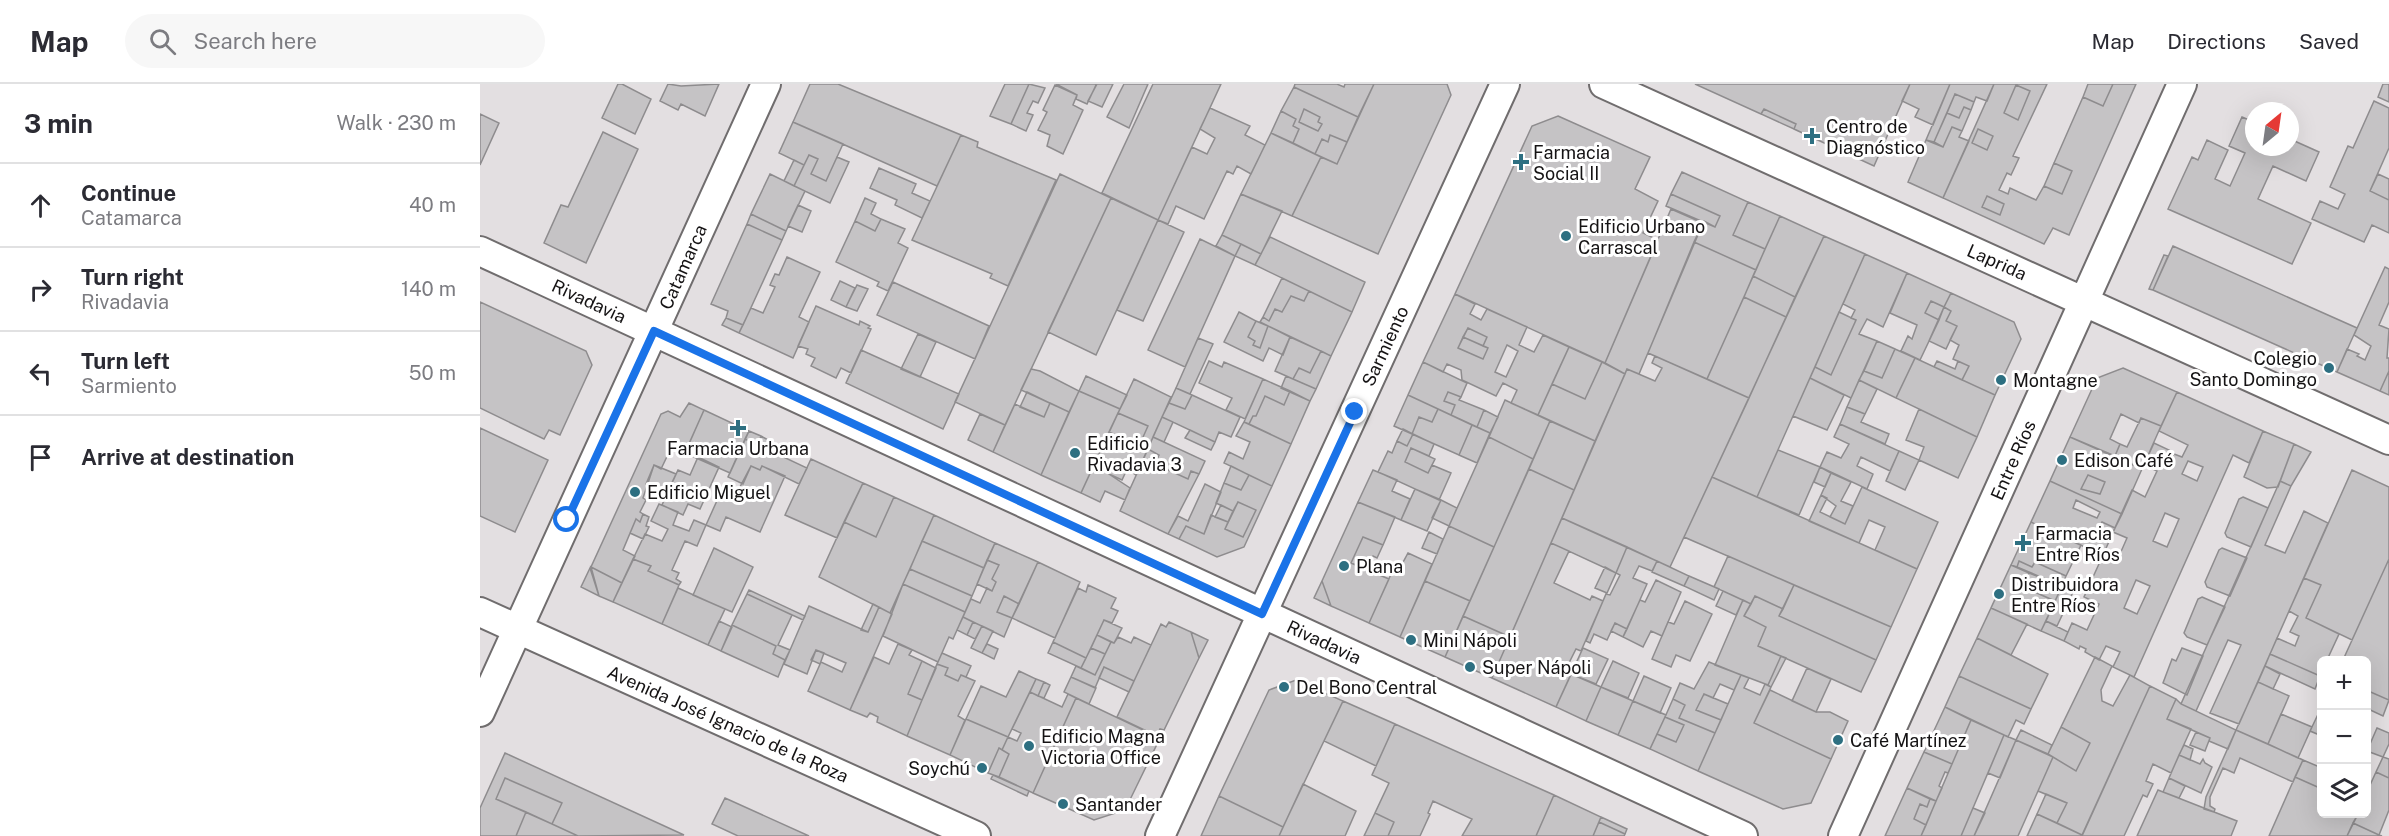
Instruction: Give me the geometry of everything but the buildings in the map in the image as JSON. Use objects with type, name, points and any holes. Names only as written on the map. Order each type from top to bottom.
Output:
[{"type":"street","name":"Catamarca","points":[[480,712],[766,84]]},
{"type":"street","name":"Sarmiento","points":[[1160,836],[1505,84]]},
{"type":"street","name":"Laprida","points":[[1604,84],[2389,440]]},
{"type":"street","name":"Entre Ríos","points":[[1843,836],[2182,84]]},
{"type":"street","name":"Rivadavia","points":[[480,251],[1743,836]]},
{"type":"street","name":"Avenida José Ignacio de la Roza","points":[[480,612],[976,836]]},
{"type":"place","name":"Centro de Diagnóstico","points":[[1812,136]]},
{"type":"place","name":"Farmacia Social II","points":[[1521,162]]},
{"type":"place","name":"Edificio Urbano Carrascal","points":[[1566,236]]},
{"type":"place","name":"Colegio Santo Domingo","points":[[2329,368]]},
{"type":"place","name":"Montagne","points":[[2001,380]]},
{"type":"place","name":"Farmacia Urbana","points":[[738,428]]},
{"type":"place","name":"Edificio Rivadavia 3","points":[[1075,453]]},
{"type":"place","name":"Edison Café","points":[[2062,460]]},
{"type":"place","name":"Edificio Miguel","points":[[635,492]]},
{"type":"place","name":"Farmacia Entre Ríos","points":[[2023,543]]},
{"type":"place","name":"Plana","points":[[1344,566]]},
{"type":"place","name":"Distribuidora Entre Ríos","points":[[1999,594]]},
{"type":"place","name":"Mini Nápoli","points":[[1411,640]]},
{"type":"place","name":"Super Nápoli","points":[[1470,667]]},
{"type":"place","name":"Del Bono Central","points":[[1284,687]]},
{"type":"place","name":"Café Martínez","points":[[1838,740]]},
{"type":"place","name":"Edificio Magna Victoria Office","points":[[1029,746]]},
{"type":"place","name":"Soychú","points":[[982,768]]},
{"type":"place","name":"Santander","points":[[1063,804]]},
{"type":"route","points":[[567,520],[654,331],[1262,614],[1355,412]]}]
